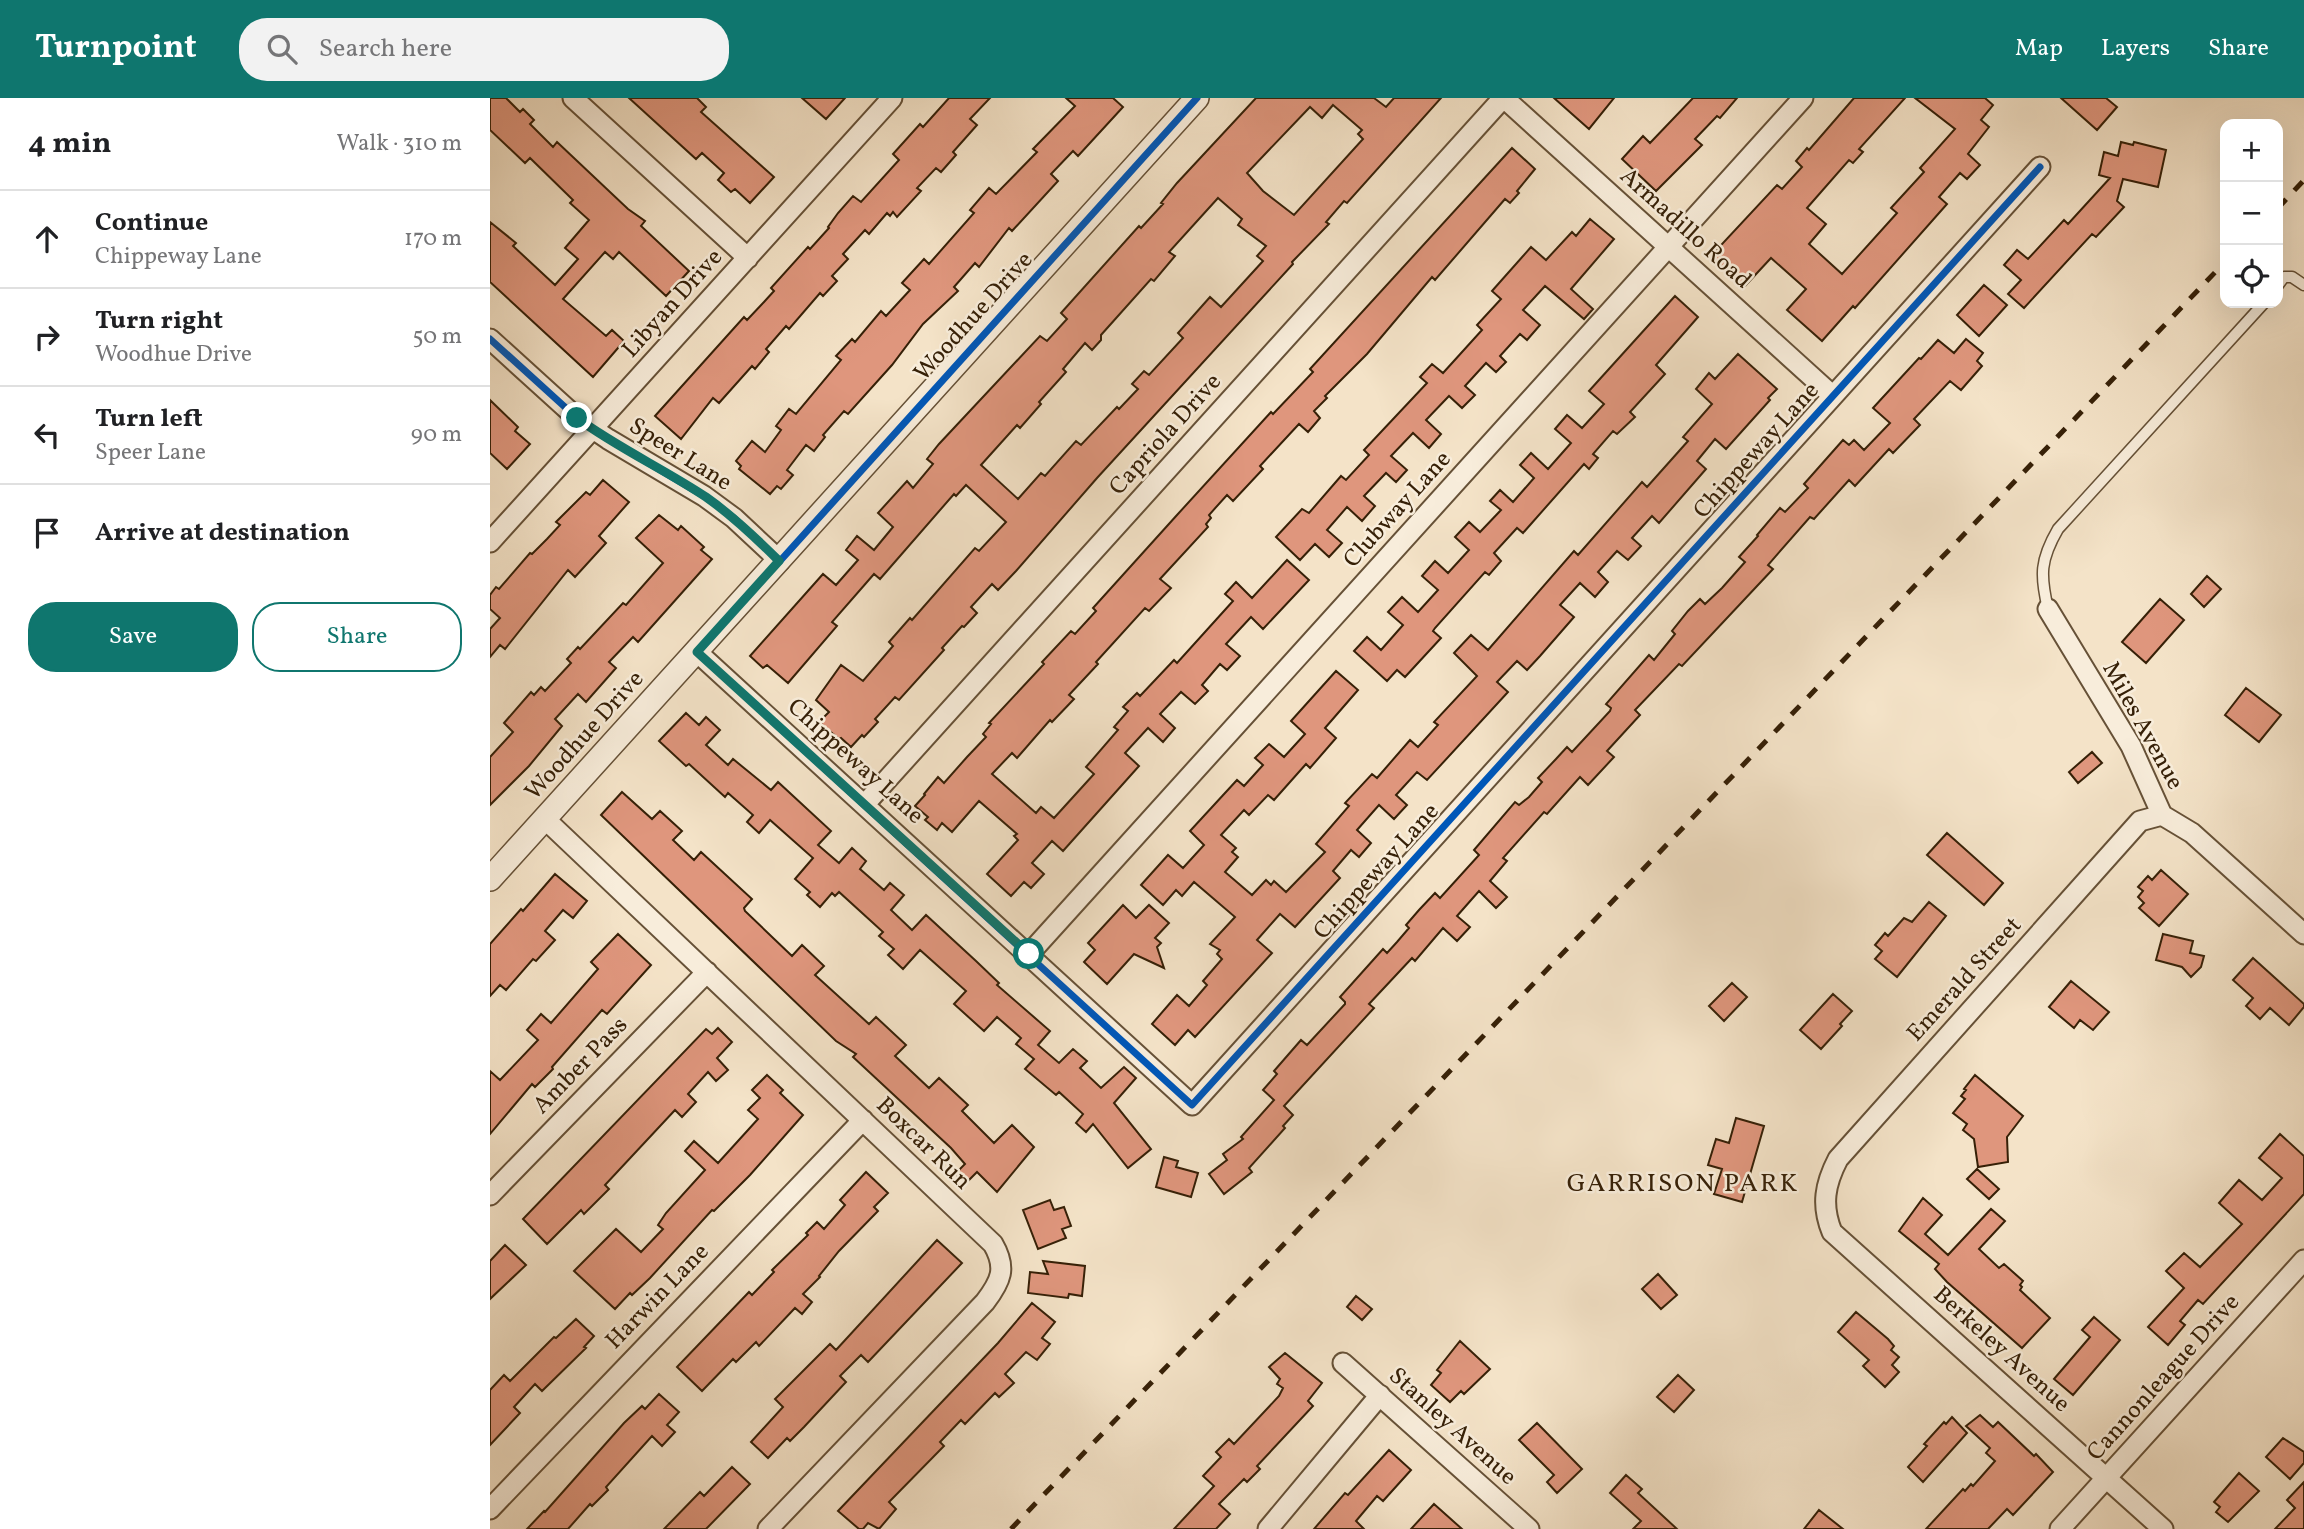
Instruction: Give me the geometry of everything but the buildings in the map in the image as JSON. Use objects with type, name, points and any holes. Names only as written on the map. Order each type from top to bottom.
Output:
[{"type":"street","points":[[573,98],[748,258]]},
{"type":"street","name":"Libyan Drive","points":[[490,542],[892,98]]},
{"type":"street","name":"Woodhue Drive","points":[[490,879],[1197,98]]},
{"type":"street","name":"Armadillo Road","points":[[1504,98],[1833,396]]},
{"type":"street","name":"Capriola Drive","points":[[865,804],[1504,98]]},
{"type":"street","name":"Clubway Lane","points":[[1029,954],[1803,98]]},
{"type":"street","name":"Chippeway Lane","points":[[697,652],[1192,1105],[2040,167]]},
{"type":"street","name":"Speer Lane","points":[[490,339],[592,429],[705,496],[734,518],[779,561]]},
{"type":"street","name":"Miles Avenue","points":[[2048,609],[2131,746],[2162,815],[2192,834],[2304,934]]},
{"type":"street","name":"Emerald Street","points":[[1825,1197],[1830,1175],[1838,1159],[2140,821],[2162,815]]},
{"type":"street","name":"Boxcar Run","points":[[545,819],[993,1244],[1002,1265],[995,1289],[985,1302],[768,1529]]},
{"type":"street","name":"Amber Pass","points":[[490,1195],[707,972]]},
{"type":"street","name":"Harwin Lane","points":[[490,1509],[863,1120]]},
{"type":"street","name":"Berkeley Avenue","points":[[1825,1197],[1826,1216],[1832,1232],[2163,1529]]},
{"type":"street","name":"Cannonleague Drive","points":[[2060,1529],[2304,1260]]},
{"type":"street","name":"Stanley Avenue","points":[[1343,1363],[1529,1529]]},
{"type":"street","points":[[1268,1529],[1380,1395]]},
{"type":"lane","points":[[2283,278],[2292,277],[2304,285]]},
{"type":"lane","points":[[2048,609],[2041,574],[2049,546],[2059,529],[2259,308]]},
{"type":"railway","points":[[2283,203],[2304,180]]},
{"type":"railway","points":[[1011,1529],[2220,267]]},
{"type":"cycle path","points":[[490,339],[577,418],[704,496],[734,518],[780,561],[1197,98]]},
{"type":"cycle path","points":[[697,652],[1192,1105],[2040,167]]},
{"type":"district","name":"GARRISON PARK","points":[[1683,1184]]},
{"type":"route","points":[[577,418],[705,496],[734,518],[779,561],[697,652],[1029,954]]}]
